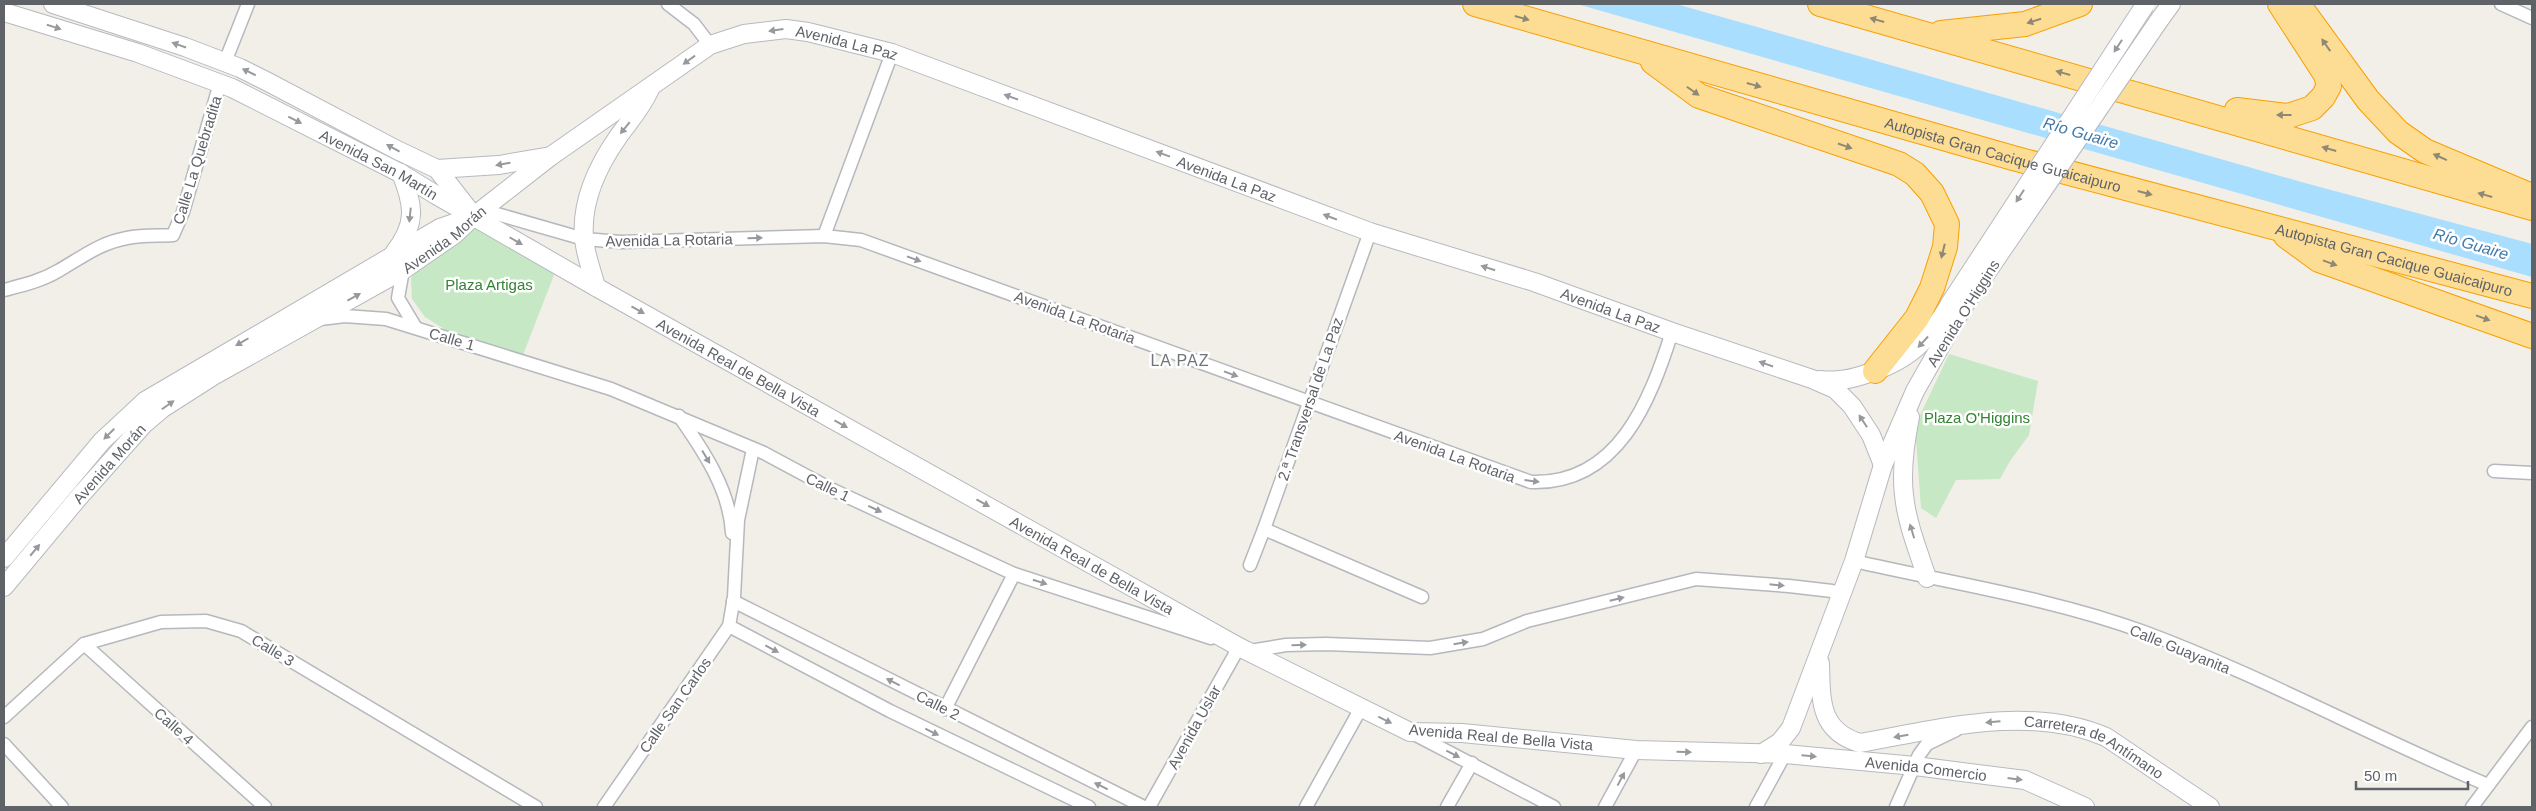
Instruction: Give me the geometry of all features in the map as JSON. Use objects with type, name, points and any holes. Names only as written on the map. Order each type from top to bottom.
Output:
[{"type":"highway","name":"Autopista Gran Cacique Guaicaipuro","points":[[1475,4],[2013,158],[2532,296]]},
{"type":"highway","points":[[1820,4],[2178,105],[2532,208]]},
{"type":"highway","points":[[1924,34],[2025,24],[2080,4]]},
{"type":"highway","points":[[2178,105],[2288,116],[2312,108],[2323,97],[2329,86],[2326,75],[2280,4]]},
{"type":"highway","points":[[2298,4],[2357,86],[2398,132],[2425,151],[2470,171],[2520,189],[2532,198]]},
{"type":"highway","points":[[1639,52],[1699,96],[1899,164],[1915,174],[1932,193],[1947,224],[1945,247],[1932,288],[1917,318],[1875,371]]},
{"type":"highway","points":[[2274,227],[2319,260],[2532,336]]},
{"type":"main road","name":"Avenida San Martín","points":[[53,4],[168,41],[225,62],[268,82],[396,150],[436,169],[474,216]]},
{"type":"main road","name":"Avenida O'Higgins","points":[[1760,754],[1787,736],[1820,656],[1854,561],[1883,465],[1915,391],[1956,306],[2146,4]]},
{"type":"main road","name":"Avenida O'Higgins","points":[[1956,306],[2171,4]]},
{"type":"main road","name":"Avenida San Martín","points":[[4,12],[138,53],[220,83],[400,172],[474,216]]},
{"type":"main road","name":"Avenida La Paz","points":[[474,216],[551,156],[710,45],[744,34],[786,29],[808,32],[892,53],[1370,232],[1534,282],[1672,332],[1812,379],[1835,389],[1852,406],[1871,435],[1883,465]]},
{"type":"main road","name":"Avenida La Paz","points":[[596,286],[584,240],[586,202],[596,173],[622,131],[642,108],[651,88]]},
{"type":"main road","points":[[436,169],[499,165],[551,156]]},
{"type":"main road","points":[[393,255],[403,241],[411,214],[411,198],[400,172]]},
{"type":"main road","name":"Avenida Morán","points":[[4,558],[102,440],[145,401],[440,228],[474,216]]},
{"type":"main road","name":"Avenida Morán","points":[[4,587],[79,497],[143,425],[163,408],[213,376],[403,270],[455,234],[474,216]]},
{"type":"main road","name":"Avenida Real de Bella Vista","points":[[474,216],[1245,649],[1410,732],[1462,734],[1636,750],[1760,754]]},
{"type":"main road","name":"Avenida La Paz","points":[[1812,379],[1834,382],[1875,371],[1897,362],[1917,348],[1956,306]]},
{"type":"main road","points":[[1915,391],[1908,428],[1903,494],[1911,532],[1927,578]]},
{"type":"main road","name":"Avenida O'Higgins","points":[[1820,656],[1824,715],[1833,728],[1846,739],[1860,743],[1966,725]]},
{"type":"main road","name":"Carretera de Antímano","points":[[1966,725],[1999,721],[2061,723],[2087,729],[2128,750],[2210,807]]},
{"type":"main road","name":"Avenida Comercio","points":[[1760,754],[1785,754],[1915,766],[2025,780],[2086,807]]},
{"type":"street","points":[[225,62],[248,4]]},
{"type":"street","points":[[668,4],[694,24],[710,45]]},
{"type":"street","points":[[2501,4],[2532,18]]},
{"type":"street","points":[[824,236],[892,53]]},
{"type":"street","name":"Calle La Quebradita","points":[[4,290],[33,283],[58,271],[80,256],[105,245],[127,238],[174,235],[183,212],[220,83]]},
{"type":"street","name":"Avenida La Rotaria","points":[[474,216],[497,214],[584,240],[621,242],[824,236],[861,240],[1517,479],[1549,483],[1591,467],[1610,452],[1629,431],[1647,400],[1672,332]]},
{"type":"street","name":"2.ª Transversal de La Paz","points":[[1250,565],[1370,232]]},
{"type":"street","name":"Calle 1","points":[[403,270],[398,298],[416,328]]},
{"type":"street","name":"Calle 1","points":[[313,320],[364,316],[386,319],[611,389],[679,416],[753,449],[832,490],[1014,574],[1245,649]]},
{"type":"street","name":"Calle San Carlos","points":[[679,416],[712,468],[724,499],[732,526],[734,599]]},
{"type":"street","name":"Calle San Carlos","points":[[604,807],[730,626],[734,599],[738,520],[753,449]]},
{"type":"street","points":[[2494,471],[2532,473]]},
{"type":"street","points":[[1264,529],[1422,597]]},
{"type":"street","name":"Calle Guayanita","points":[[1854,561],[2050,604],[2143,632],[2278,689],[2435,763],[2488,785]]},
{"type":"street","points":[[945,708],[1014,574]]},
{"type":"street","points":[[1245,649],[1326,644],[1430,648],[1484,639],[1527,621],[1696,579],[1832,591],[1841,597]]},
{"type":"street","name":"Calle 2","points":[[734,599],[945,708],[1144,807]]},
{"type":"street","name":"Calle 3","points":[[4,717],[84,644],[161,622],[206,620],[241,631],[536,807]]},
{"type":"street","name":"Calle 2","points":[[730,626],[890,711],[1089,807]]},
{"type":"street","name":"Calle 4","points":[[84,644],[266,807]]},
{"type":"street","name":"Avenida Uslar","points":[[1149,807],[1245,649]]},
{"type":"street","points":[[1306,807],[1360,708]]},
{"type":"street","points":[[1896,807],[1919,754],[1927,744],[1966,725]]},
{"type":"street","points":[[2472,807],[2532,726]]},
{"type":"street","points":[[1410,732],[1554,807]]},
{"type":"street","points":[[4,744],[62,807]]},
{"type":"street","points":[[1605,807],[1636,750]]},
{"type":"street","points":[[1756,807],[1785,754]]},
{"type":"street","points":[[1447,807],[1472,763]]},
{"type":"green space","name":"Plaza Artigas","points":[[486,217],[561,257],[521,360],[446,330],[425,317],[412,299],[411,279],[416,266]]},
{"type":"green space","name":"Plaza O'Higgins","points":[[1949,354],[2038,381],[2029,435],[2010,461],[2000,479],[1956,480],[1936,518],[1921,508],[1915,426]]},
{"type":"water","name":"Río Guaire","points":[[1577,4],[1676,4],[2305,183],[2532,244],[2532,277]]},
{"type":"district","name":"LA PAZ","points":[[1180,360]]}]
